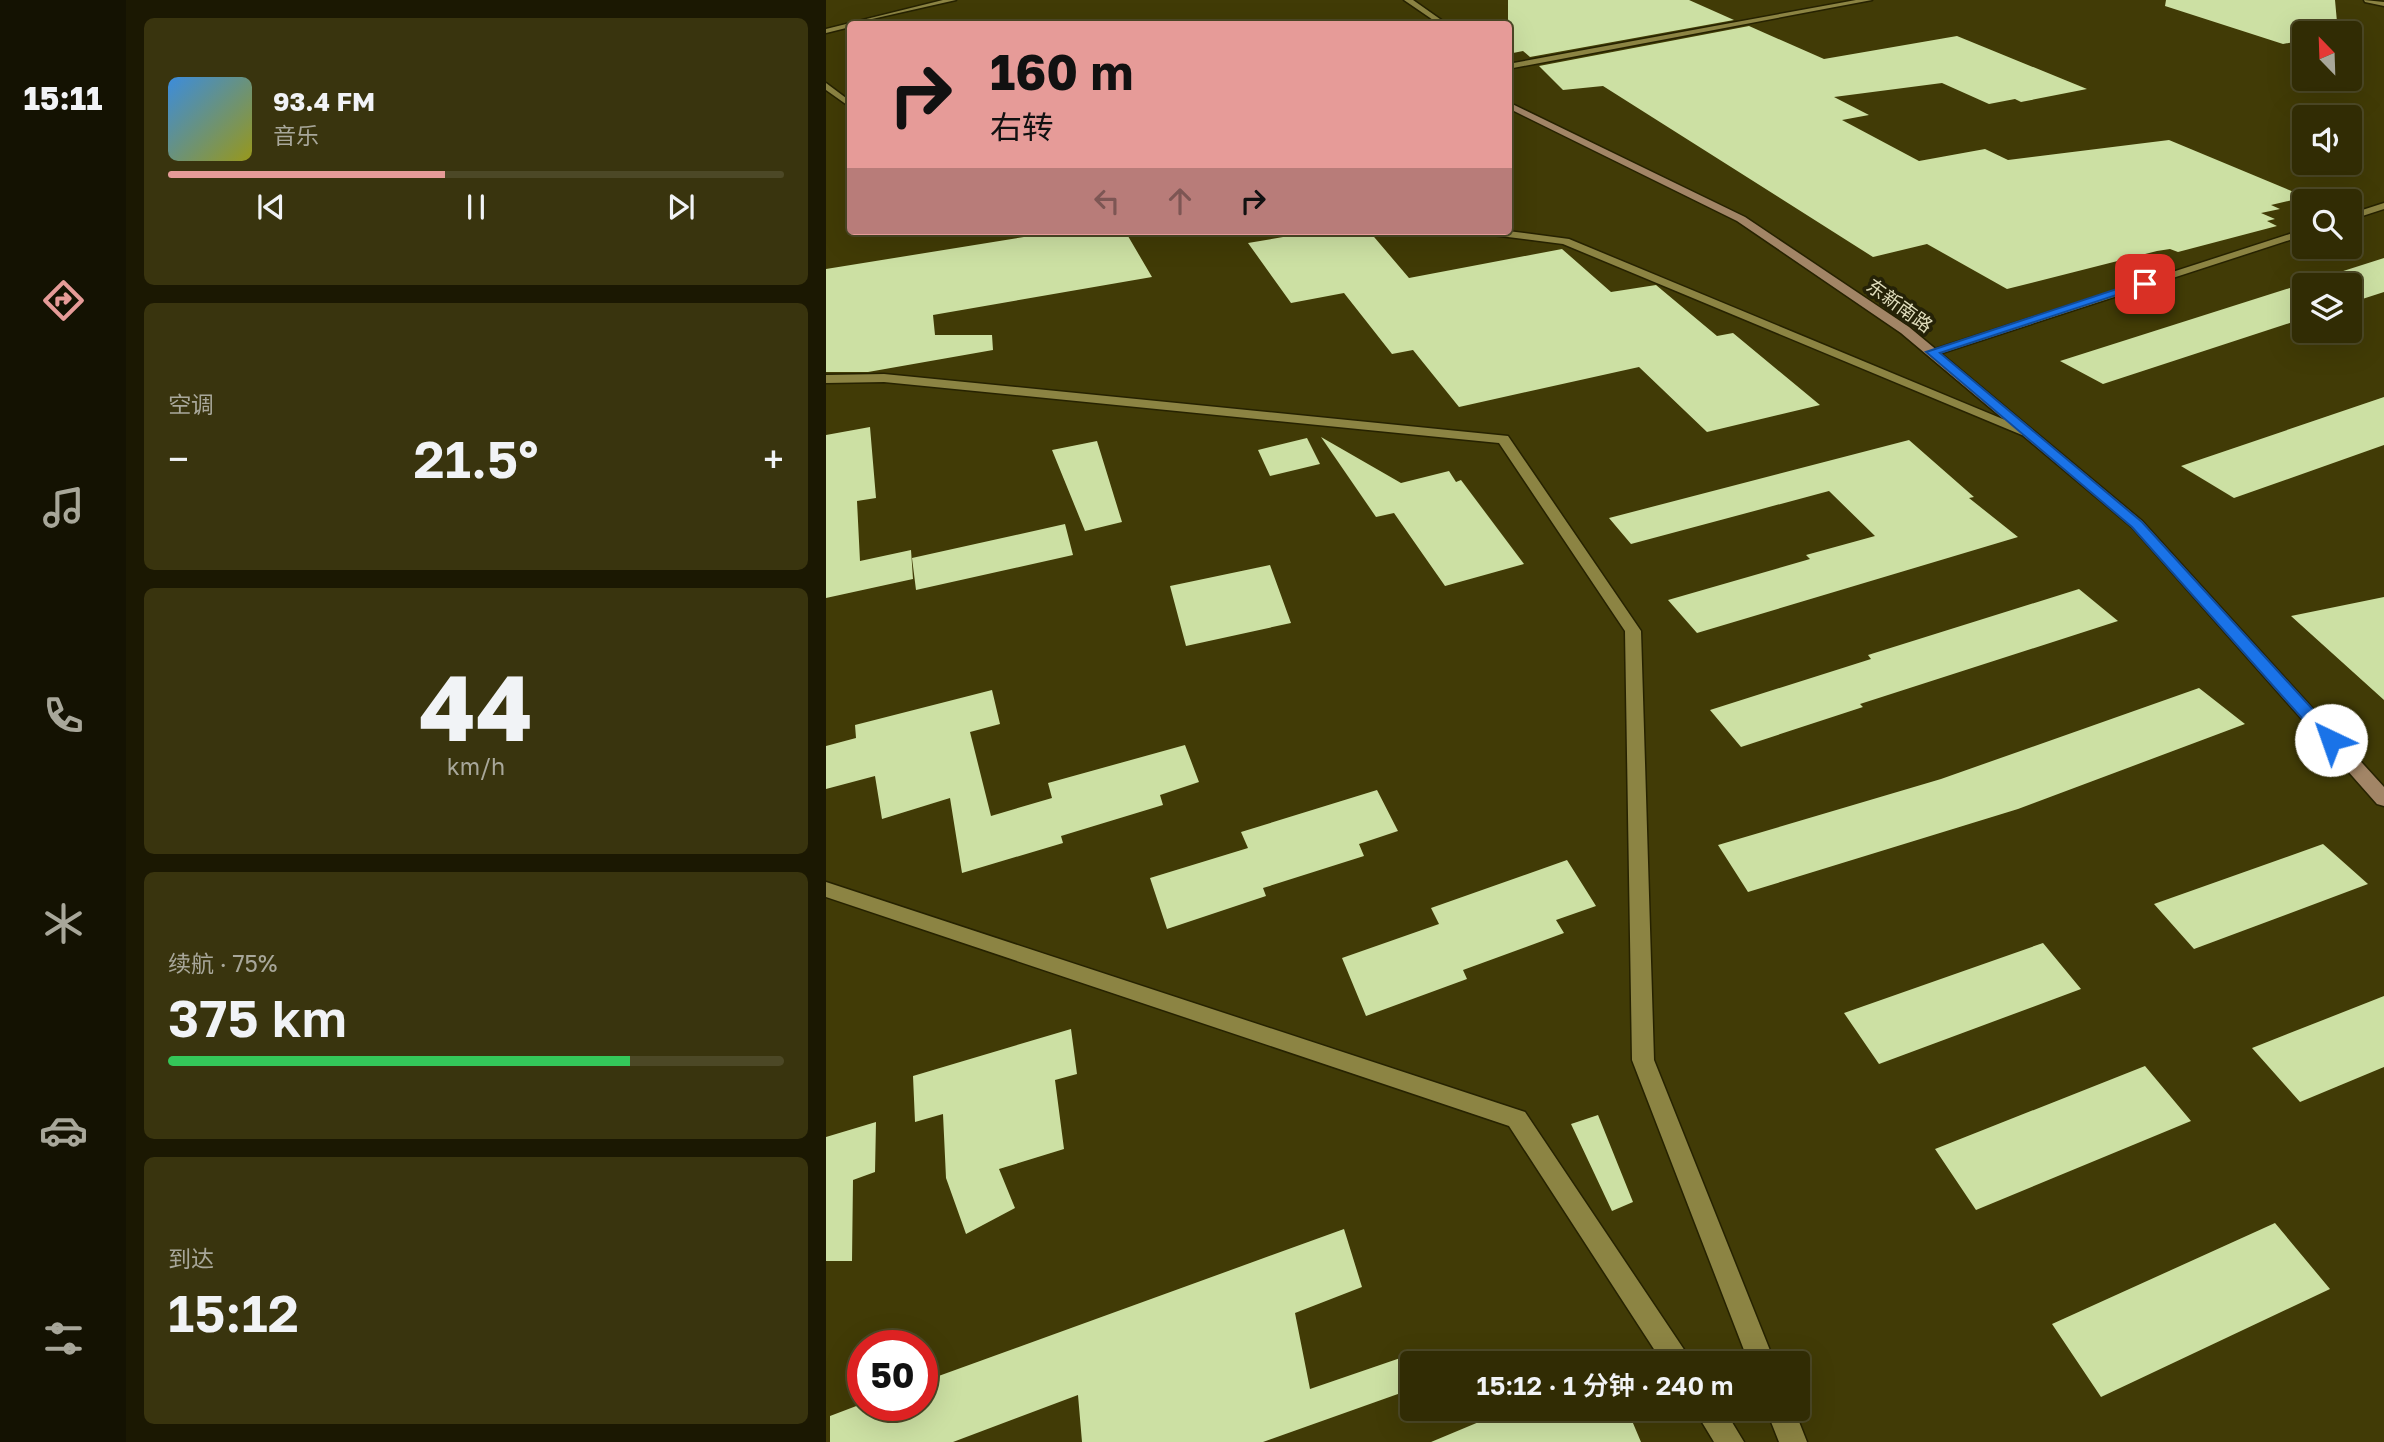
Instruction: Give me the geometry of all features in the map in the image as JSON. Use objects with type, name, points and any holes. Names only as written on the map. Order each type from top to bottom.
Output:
[{"type":"main road","name":"东新南路","points":[[1512,106],[1741,219],[1905,330],[2137,524],[2384,799]]},
{"type":"street","points":[[867,21],[952,0]]},
{"type":"street","points":[[1408,0],[1439,21]]},
{"type":"street","points":[[1512,66],[1868,0]]},
{"type":"street","points":[[2368,0],[2384,4]]},
{"type":"street","points":[[826,31],[847,26]]},
{"type":"street","points":[[826,86],[847,103]]},
{"type":"street","points":[[2362,213],[2384,206]]},
{"type":"street","points":[[1512,235],[1565,242],[2027,432]]},
{"type":"street","points":[[1932,352],[2292,236]]},
{"type":"street","points":[[826,379],[898,380],[1503,439],[1633,631],[1643,1060],[1757,1351]]},
{"type":"street","points":[[826,889],[1517,1119],[1670,1351]]},
{"type":"street","points":[[1716,1421],[1730,1442]]},
{"type":"street","points":[[1785,1421],[1793,1442]]},
{"type":"building","points":[[1508,0],[1689,0],[1734,20],[1530,57],[1523,51],[1512,53],[1512,21],[1508,21]]},
{"type":"building","points":[[2166,0],[2335,0],[2337,21],[2292,21],[2292,42],[2283,44],[2165,6]]},
{"type":"building","points":[[1749,26],[1824,59],[1957,36],[2087,89],[2021,102],[2015,99],[1989,104],[1942,83],[1834,97],[1869,115],[1842,120],[1919,161],[1985,149],[2008,160],[2169,140],[2292,191],[2292,200],[2271,205],[2280,209],[2261,213],[2275,219],[2267,221],[2277,226],[2178,252],[2170,249],[2157,251],[2007,289],[1927,244],[1873,257],[1603,86],[1563,90],[1539,66]]},
{"type":"building","points":[[1037,235],[1127,235],[1152,277],[933,315],[935,335],[992,335],[993,350],[868,372],[826,372],[826,269]]},
{"type":"building","points":[[1295,235],[1372,235],[1409,278],[1562,249],[1611,292],[1656,285],[1717,336],[1733,333],[1820,405],[1707,432],[1639,367],[1459,407],[1413,350],[1392,354],[1344,293],[1291,303],[1248,243]]},
{"type":"building","points":[[2384,258],[2384,292],[2362,299],[2362,273],[2337,273]]},
{"type":"building","points":[[2292,287],[2292,322],[2103,384],[2060,361]]},
{"type":"building","points":[[2384,397],[2384,445],[2234,498],[2181,466]]},
{"type":"building","points":[[870,427],[876,498],[857,501],[860,561],[911,550],[913,579],[826,598],[826,435]]},
{"type":"building","points":[[1321,437],[1401,483],[1449,471],[1456,482],[1461,480],[1524,564],[1445,586],[1394,513],[1376,517]]},
{"type":"building","points":[[1307,438],[1320,464],[1270,476],[1258,450]]},
{"type":"building","points":[[1909,440],[1974,497],[1969,498],[2018,537],[1697,633],[1668,600],[1810,559],[1806,555],[1875,536],[1829,491],[1631,544],[1609,518]]},
{"type":"building","points":[[1097,441],[1122,522],[1085,531],[1052,450]]},
{"type":"building","points":[[1065,524],[1073,555],[916,590],[912,558]]},
{"type":"building","points":[[1270,565],[1291,623],[1186,646],[1170,586]]},
{"type":"building","points":[[2079,589],[2118,621],[1860,704],[1863,707],[1741,747],[1710,710],[1871,659],[1868,655]]},
{"type":"building","points":[[2384,597],[2384,700],[2291,616]]},
{"type":"building","points":[[2199,688],[2245,724],[2018,809],[1748,892],[1718,845],[1941,779]]},
{"type":"building","points":[[992,690],[1000,724],[970,732],[991,816],[1052,798],[1048,783],[1185,745],[1199,782],[1160,795],[1163,805],[1061,836],[1063,843],[962,873],[950,798],[882,819],[875,776],[826,789],[826,746],[856,738],[855,725]]},
{"type":"building","points":[[1377,790],[1398,831],[1359,844],[1364,856],[1263,888],[1266,896],[1167,929],[1150,878],[1248,848],[1241,832]]},
{"type":"building","points":[[2323,844],[2368,884],[2194,949],[2154,904]]},
{"type":"building","points":[[1567,860],[1596,906],[1556,920],[1564,933],[1463,970],[1467,979],[1366,1016],[1342,958],[1439,924],[1431,908]]},
{"type":"building","points":[[2043,943],[2081,989],[1879,1064],[1844,1013]]},
{"type":"building","points":[[2384,996],[2384,1067],[2300,1102],[2252,1048]]},
{"type":"building","points":[[1071,1029],[1077,1074],[1055,1080],[1064,1149],[999,1169],[1015,1208],[966,1234],[946,1178],[943,1114],[915,1122],[913,1076]]},
{"type":"building","points":[[2145,1066],[2191,1121],[1976,1210],[1935,1149]]},
{"type":"building","points":[[1598,1115],[1633,1202],[1612,1211],[1571,1124]]},
{"type":"building","points":[[876,1122],[875,1172],[853,1180],[852,1261],[826,1261],[826,1137]]},
{"type":"building","points":[[2275,1223],[2330,1289],[2101,1397],[2052,1324]]},
{"type":"building","points":[[1344,1229],[1362,1287],[1295,1313],[1310,1389],[1400,1358],[1400,1393],[1263,1442],[1082,1442],[1078,1395],[953,1442],[830,1442],[830,1416],[847,1410],[847,1421],[938,1421],[938,1376]]},
{"type":"building","points":[[1481,1421],[1632,1421],[1641,1442],[1431,1442]]},
{"type":"route","points":[[2145,284],[1932,352],[2137,524],[2331,740]]}]
